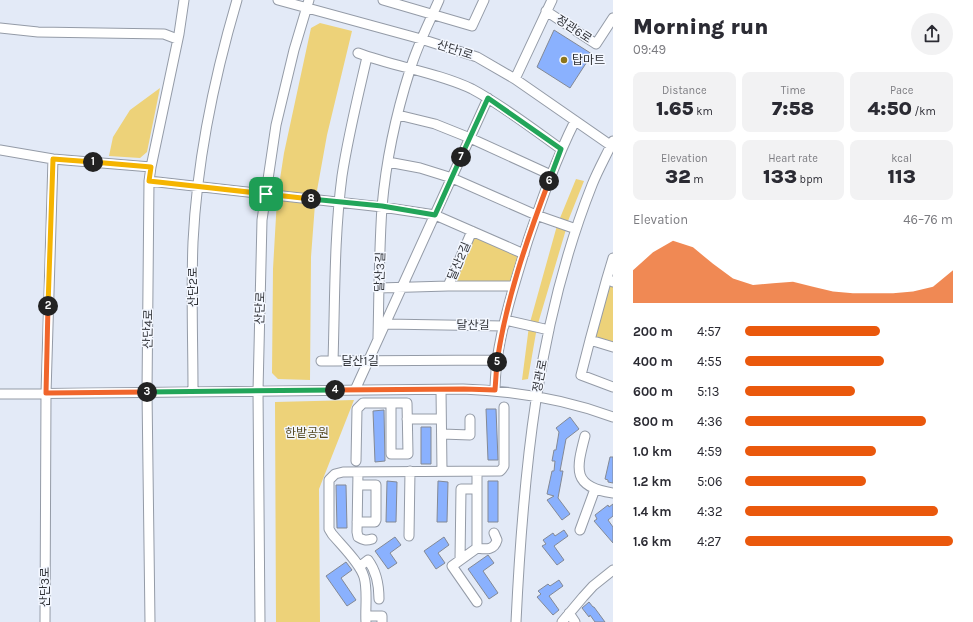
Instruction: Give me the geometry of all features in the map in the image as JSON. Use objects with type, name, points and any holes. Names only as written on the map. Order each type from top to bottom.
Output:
[{"type":"street","name":"산단4로","points":[[150,622],[147,392],[149,181],[184,0]]},
{"type":"street","name":"산단2로","points":[[193,391],[193,243],[198,183],[223,49],[237,0]]},
{"type":"street","name":"산단1로","points":[[278,0],[307,4],[477,57],[515,79],[612,145]]},
{"type":"street","name":"달산3길","points":[[378,338],[382,206],[388,162],[410,69],[421,39],[439,0]]},
{"type":"street","points":[[388,1],[472,26],[484,0]]},
{"type":"street","name":"정관6로","points":[[515,79],[552,0]]},
{"type":"street","name":"산단로","points":[[260,622],[258,391],[262,220],[276,125],[307,4]]},
{"type":"street","name":"정관6로","points":[[546,12],[596,44],[613,18]]},
{"type":"street","points":[[0,28],[38,32],[164,34],[177,39]]},
{"type":"street","points":[[358,53],[367,57],[444,78],[471,89],[488,98],[561,149]]},
{"type":"street","name":"달산1길","points":[[367,57],[352,122],[342,176],[336,239],[333,361],[368,362],[497,360]]},
{"type":"street","points":[[355,390],[488,98]]},
{"type":"street","points":[[398,115],[435,124],[470,138],[551,175]]},
{"type":"street","name":"달산길","points":[[495,390],[497,360],[504,323],[514,286],[536,215],[561,149],[575,121]]},
{"type":"street","name":"정관로","points":[[516,622],[521,527],[527,462],[536,396],[549,330],[576,229],[593,184],[612,145]]},
{"type":"street","points":[[0,150],[53,159],[151,167]]},
{"type":"street","points":[[46,393],[53,159]]},
{"type":"street","points":[[388,162],[420,168],[452,178],[536,215],[576,229]]},
{"type":"street","points":[[149,181],[340,203],[382,206]]},
{"type":"street","name":"달산2길","points":[[379,288],[448,286],[472,231],[435,215],[382,206]]},
{"type":"street","points":[[472,231],[524,254]]},
{"type":"street","points":[[613,258],[610,280],[590,340],[582,375],[613,387]]},
{"type":"street","points":[[448,286],[514,286]]},
{"type":"street","points":[[504,323],[549,330]]},
{"type":"street","name":"달산길","points":[[384,324],[442,325],[504,323]]},
{"type":"street","points":[[590,340],[613,347]]},
{"type":"street","points":[[321,361],[340,361]]},
{"type":"street","points":[[441,390],[442,471]]},
{"type":"street","points":[[0,394],[193,391],[495,390],[536,396],[590,409],[613,417]]},
{"type":"street","name":"산단3로","points":[[45,622],[44,553],[46,393]]},
{"type":"street","points":[[356,460],[357,409],[363,403],[391,403],[407,403],[408,454],[391,454],[391,403]]},
{"type":"street","points":[[382,622],[382,616],[366,619],[364,576],[359,566],[329,529],[329,480],[335,474],[343,472],[496,472],[502,470],[504,466],[504,407]]},
{"type":"street","points":[[407,419],[441,419]]},
{"type":"street","points":[[442,434],[470,435],[470,419]]},
{"type":"street","points":[[585,436],[580,455],[578,474],[586,486],[613,493]]},
{"type":"street","points":[[409,536],[410,471]]},
{"type":"street","points":[[358,472],[358,537],[366,541],[372,539]]},
{"type":"street","points":[[477,472],[477,548]]},
{"type":"street","points":[[357,522],[375,522],[376,520],[376,485],[358,485]]},
{"type":"street","points":[[460,560],[461,489],[477,489]]},
{"type":"street","points":[[580,530],[595,489]]},
{"type":"street","points":[[477,602],[452,566],[477,548],[489,549],[494,546],[497,540],[494,533]]},
{"type":"street","points":[[359,566],[368,560],[372,565],[376,576],[378,599]]},
{"type":"street","points":[[562,622],[593,586],[613,570]]},
{"type":"street","points":[[569,613],[575,622]]},
{"type":"green space","points":[[320,23],[352,31],[327,135],[316,196],[278,192],[284,153],[311,28]]},
{"type":"green space","points":[[160,88],[147,152],[140,158],[109,156],[113,137],[130,110]]},
{"type":"green space","points":[[576,179],[584,181],[568,221],[560,218]]},
{"type":"green space","points":[[277,199],[315,204],[311,257],[310,380],[278,379],[272,373],[273,269]]},
{"type":"green space","points":[[558,222],[567,226],[537,327],[528,379],[522,380],[529,326]]},
{"type":"green space","points":[[475,234],[518,254],[518,266],[512,284],[458,284],[454,279]]},
{"type":"green space","points":[[612,285],[613,343],[596,338],[593,333],[606,287]]},
{"type":"green space","name":"한밭공원","points":[[354,400],[319,489],[320,622],[276,622],[275,402]]},
{"type":"building","name":"탑마트","points":[[554,30],[592,54],[570,88],[537,67]]},
{"type":"building","points":[[486,409],[496,409],[498,460],[488,460]]},
{"type":"building","points":[[384,410],[385,461],[375,462],[373,411]]},
{"type":"building","points":[[570,417],[579,429],[566,439],[560,471],[563,471],[558,498],[570,514],[562,520],[547,500],[554,496],[547,494],[552,471],[554,471],[555,461],[552,461],[554,450],[556,450],[559,432],[556,428]]},
{"type":"building","points":[[421,427],[431,427],[431,464],[421,464]]},
{"type":"building","points":[[610,457],[613,457],[613,483],[608,482],[608,480],[605,479]]},
{"type":"building","points":[[387,481],[397,482],[396,522],[386,522]]},
{"type":"building","points":[[438,481],[448,482],[447,522],[437,522]]},
{"type":"building","points":[[488,481],[498,481],[498,522],[488,522]]},
{"type":"building","points":[[336,485],[346,485],[347,528],[337,528]]},
{"type":"building","points":[[613,504],[613,516],[608,520],[613,527],[613,543],[594,521],[597,519],[595,515],[608,505],[609,507]]},
{"type":"building","points":[[564,530],[568,536],[554,546],[564,560],[557,565],[542,546],[546,544],[543,540],[553,533],[555,536]]},
{"type":"building","points":[[395,537],[401,545],[390,553],[397,563],[388,569],[375,551]]},
{"type":"building","points":[[444,537],[449,545],[438,553],[445,563],[436,569],[424,551]]},
{"type":"building","points":[[488,555],[494,563],[483,571],[498,593],[489,599],[468,569]]},
{"type":"building","points":[[346,562],[352,570],[341,578],[356,600],[347,606],[326,576]]},
{"type":"building","points":[[559,580],[563,586],[549,596],[559,610],[553,615],[537,597],[541,594],[538,591],[548,584],[550,586]]},
{"type":"building","points":[[589,602],[605,622],[595,622],[590,615],[589,617],[582,608]]},
{"type":"place","name":"탑마트","points":[[564,60]]},
{"type":"route","points":[[488,98],[561,149],[536,215],[514,286],[497,360],[495,390],[464,389],[398,391],[355,390],[46,393],[53,159],[151,167],[149,181],[266,194],[340,203],[382,206],[435,215],[488,98]]}]
